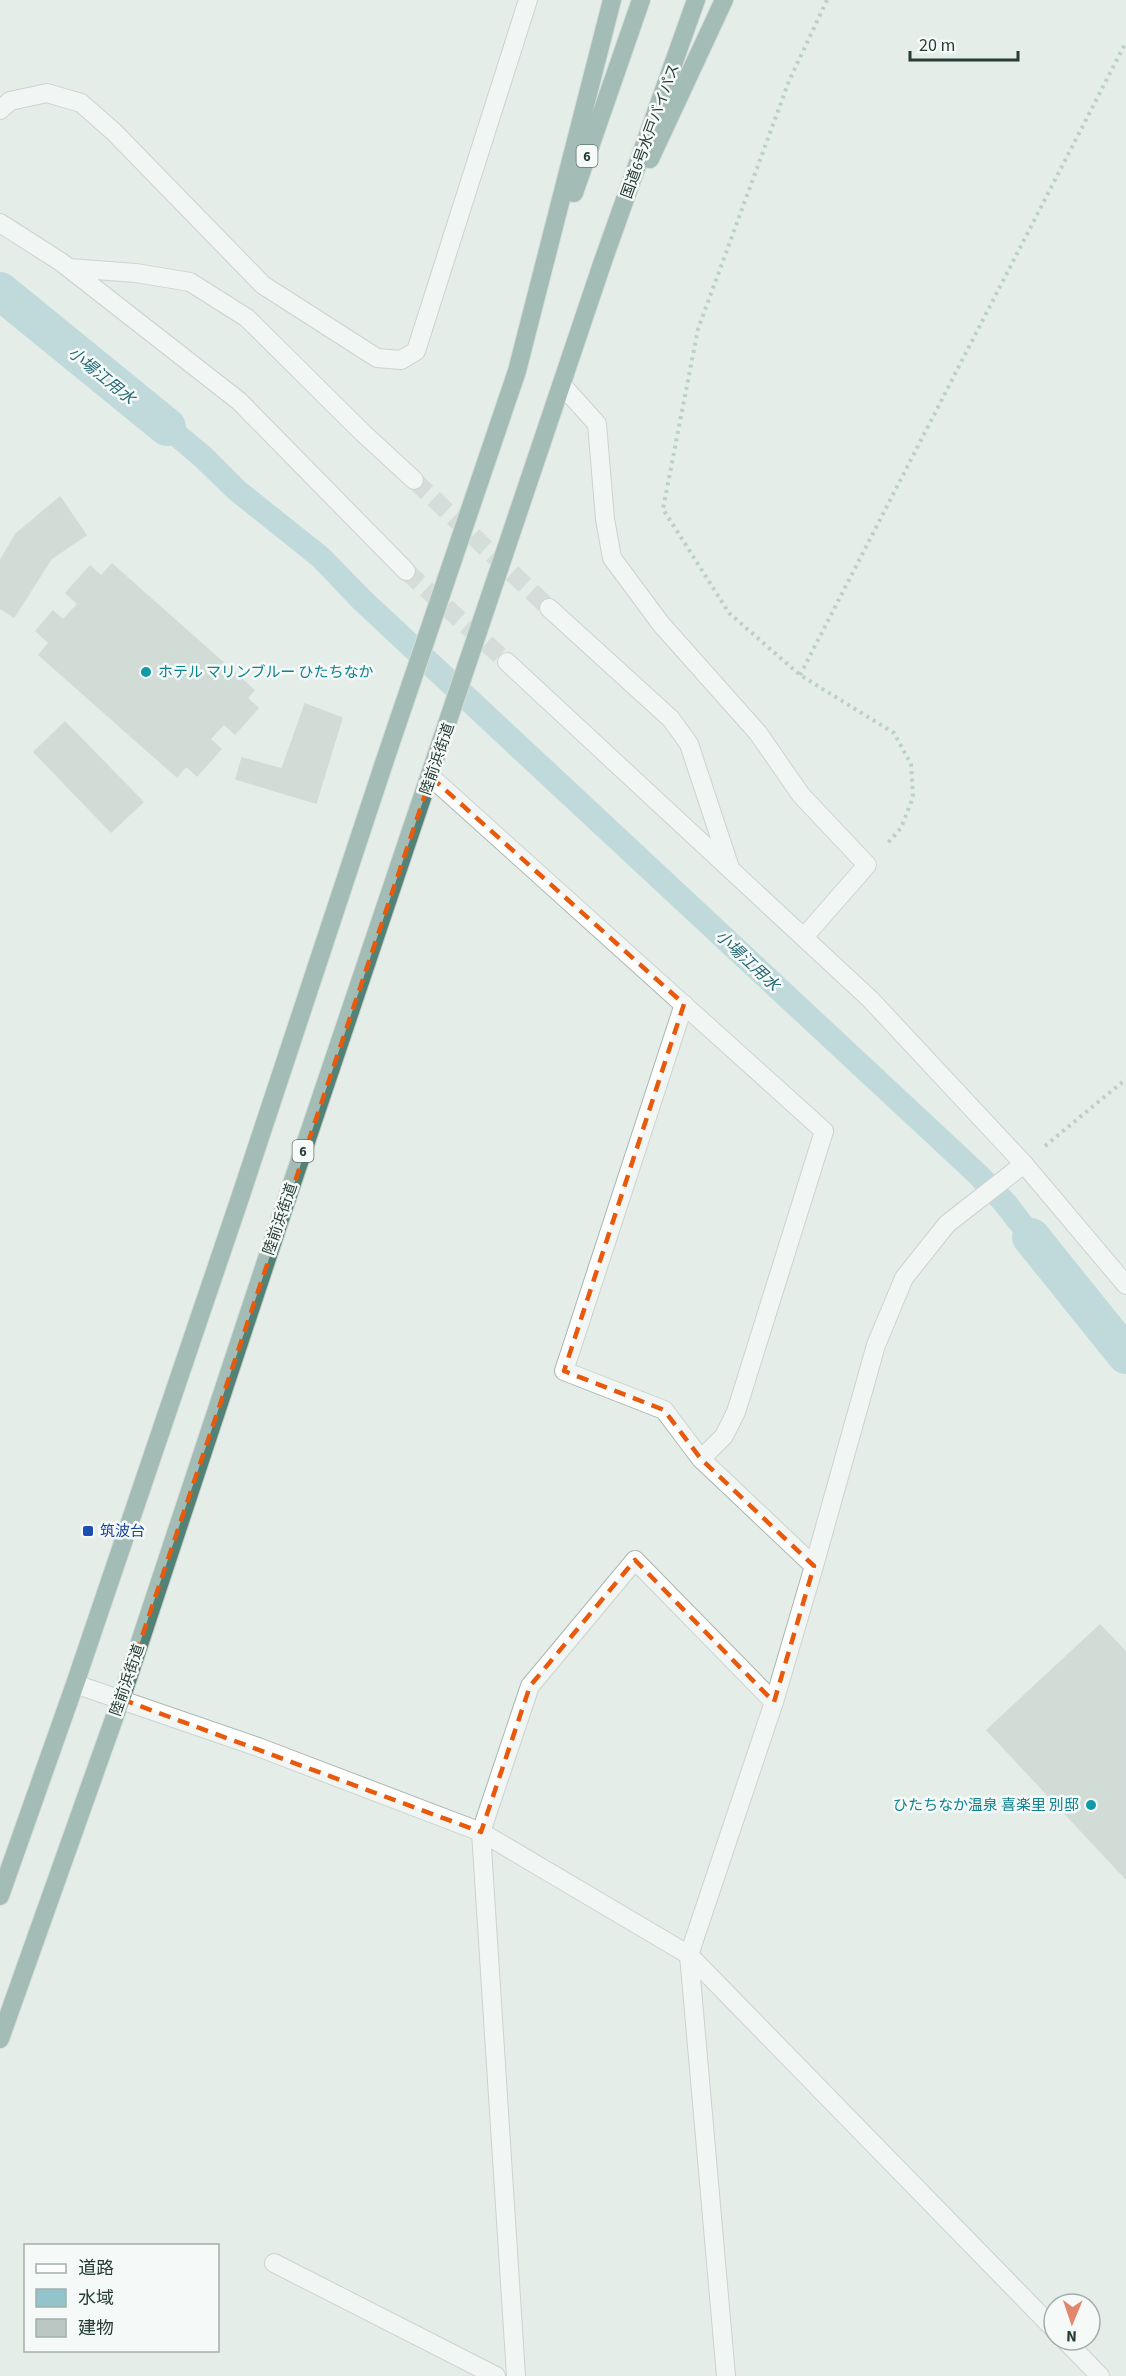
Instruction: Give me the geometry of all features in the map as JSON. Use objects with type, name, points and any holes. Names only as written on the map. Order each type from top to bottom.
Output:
[{"type":"highway","points":[[534,311],[612,0]]},
{"type":"highway","name":"6","points":[[0,1896],[75,1684],[517,371],[534,311],[641,0]]},
{"type":"highway","name":"国道6号水戸バイパス","points":[[603,261],[696,0]]},
{"type":"highway","points":[[603,261],[724,0]]},
{"type":"highway","name":"陸前浜街道","points":[[0,2039],[121,1699],[283,1209],[431,777],[603,261]]},
{"type":"street","points":[[0,110],[10,101],[47,93],[81,103],[114,132],[263,285],[377,358],[401,360],[416,351],[528,0]]},
{"type":"street","points":[[0,223],[69,268],[239,401],[346,507],[406,571]]},
{"type":"street","points":[[69,268],[136,273],[190,282],[247,318],[414,480]]},
{"type":"street","points":[[562,385],[597,424],[605,519],[612,558],[662,624],[758,733],[801,795],[867,865],[804,937]]},
{"type":"street","points":[[549,608],[671,719],[689,744],[730,868]]},
{"type":"street","points":[[507,662],[870,999],[1024,1164],[1126,1285]]},
{"type":"street","points":[[431,777],[824,1131],[736,1412],[724,1436],[701,1459]]},
{"type":"street","points":[[684,1004],[564,1371],[664,1410],[701,1459],[814,1566]]},
{"type":"street","points":[[726,2376],[689,1955],[774,1702],[876,1345],[904,1278],[947,1224],[1024,1164]]},
{"type":"street","points":[[516,2376],[481,1833],[530,1686],[635,1560],[774,1702]]},
{"type":"street","points":[[75,1684],[258,1747],[481,1833],[689,1955],[1042,2317]]},
{"type":"street","points":[[274,2263],[496,2376]]},
{"type":"street","points":[[1077,2352],[1100,2376]]},
{"type":"path","points":[[827,0],[789,81],[698,328],[663,509],[729,613],[800,675],[894,733],[911,764],[913,796],[902,828],[867,865]]},
{"type":"path","points":[[800,675],[1126,42]]},
{"type":"path","points":[[1024,1164],[1126,1079]]},
{"type":"highlighted area","points":[[431,777],[684,1004],[564,1371],[664,1410],[701,1459],[814,1566],[774,1702],[635,1560],[530,1686],[481,1832],[121,1699]]},
{"type":"water","points":[[136,385],[212,449],[245,482],[329,549],[371,592],[987,1167],[1015,1196],[1072,1270],[1054,1285],[995,1210],[969,1182],[353,608],[313,566],[228,498],[195,466],[121,403]]},
{"type":"building","points":[[60,497],[86,535],[51,559],[14,617],[0,608],[0,561],[16,534]]},
{"type":"building","name":"ホテル マリンブルー ひたちなか","points":[[112,564],[254,690],[247,698],[258,708],[235,734],[224,724],[210,739],[221,749],[197,776],[186,766],[177,777],[39,655],[49,643],[36,631],[53,611],[63,620],[78,604],[66,593],[90,566],[101,576]]},
{"type":"building","points":[[305,704],[342,718],[316,803],[236,779],[242,758],[282,769]]},
{"type":"building","points":[[65,722],[143,802],[111,832],[34,752]]},
{"type":"building","name":"ひたちなか温泉 喜楽里 別邸","points":[[1100,1625],[1126,1652],[1126,1879],[987,1730]]},
{"type":"waterway","name":"小場江用水","points":[[0,291],[167,427]]},
{"type":"waterway","name":"小場江用水","points":[[1031,1237],[1126,1355]]},
{"type":"tunnel","points":[[414,480],[549,608]]},
{"type":"tunnel","points":[[406,571],[507,662]]},
{"type":"place","name":"ホテル マリンブルー ひたちなか","points":[[146,672]]},
{"type":"place","name":"筑波台","points":[[88,1531]]},
{"type":"place","name":"ひたちなか温泉 喜楽里 別邸","points":[[1091,1805]]}]
